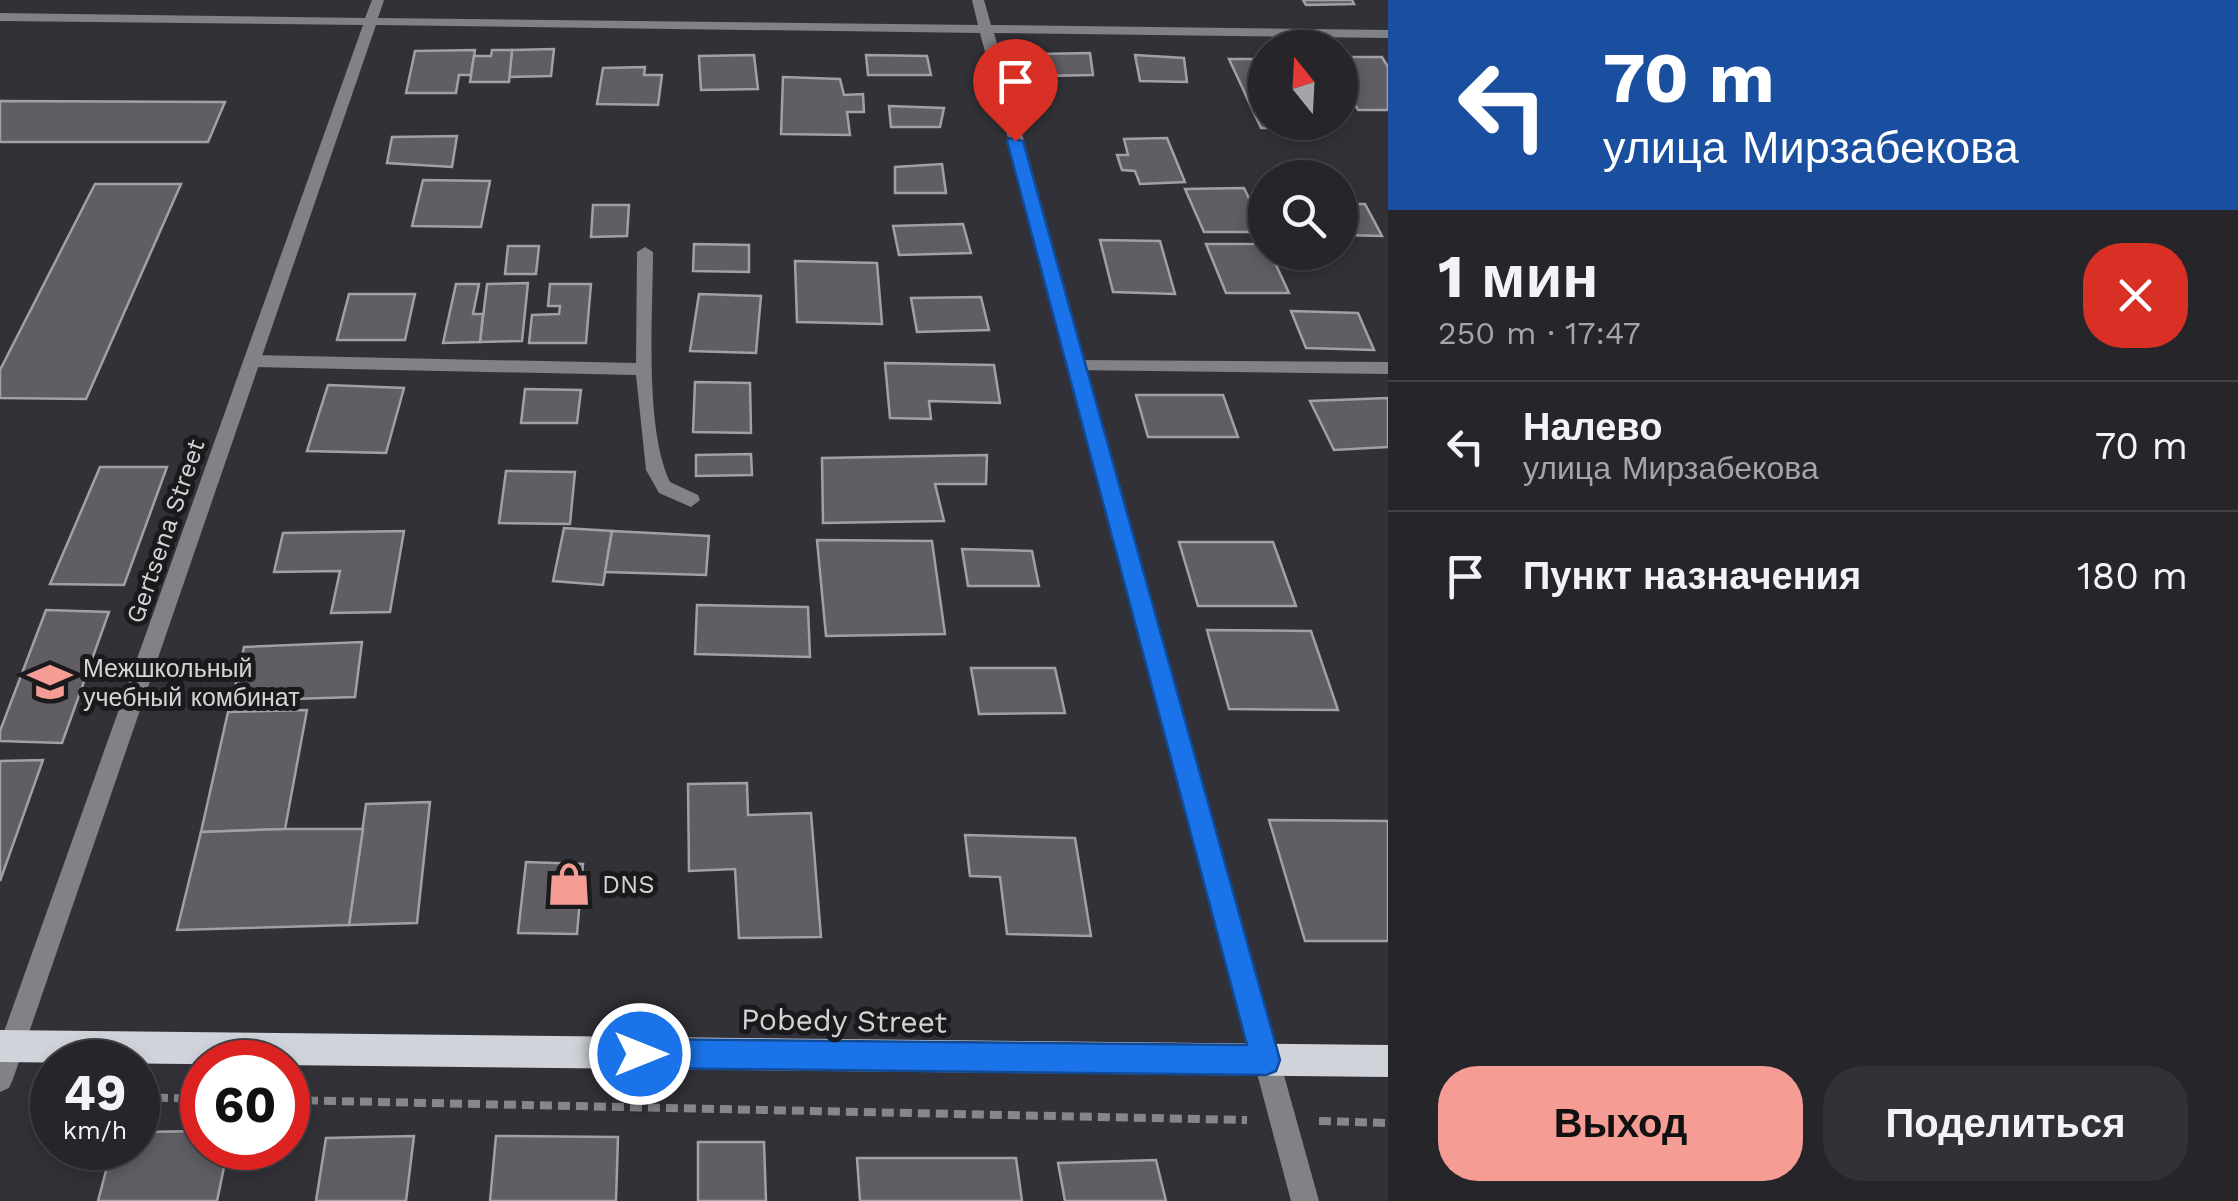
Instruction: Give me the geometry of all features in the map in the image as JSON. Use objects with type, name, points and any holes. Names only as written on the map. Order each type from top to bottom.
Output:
[{"type":"main road","name":"Pobedy Street","points":[[6,1040],[1264,1053],[1388,1061]]},
{"type":"main road","name":"Pobedy Street","points":[[1264,1053],[1388,1047]]},
{"type":"street","name":"Gertsena Street","points":[[0,1079],[6,1040],[378,0]]},
{"type":"street","points":[[978,0],[1305,1201]]},
{"type":"street","points":[[0,17],[1388,34]]},
{"type":"street","points":[[645,252],[645,369],[652,462],[662,486],[691,500]]},
{"type":"street","points":[[252,361],[645,369]]},
{"type":"street","points":[[1076,366],[1388,368]]},
{"type":"path","points":[[310,1100],[1388,1122]]},
{"type":"building","points":[[1303,0],[1352,0],[1354,4],[1306,5]]},
{"type":"building","points":[[554,49],[551,76],[509,77],[512,50]]},
{"type":"building","points":[[475,50],[471,75],[459,75],[456,93],[406,93],[415,51]]},
{"type":"building","points":[[492,50],[512,50],[509,82],[470,82],[474,56],[491,56]]},
{"type":"building","points":[[1090,53],[1093,75],[1042,76],[1039,54]]},
{"type":"building","points":[[754,55],[758,89],[701,90],[699,56]]},
{"type":"building","points":[[866,55],[927,56],[931,75],[868,75]]},
{"type":"building","points":[[1135,55],[1184,58],[1187,82],[1140,81]]},
{"type":"building","points":[[1358,57],[1382,57],[1388,67],[1388,110],[1358,110]]},
{"type":"building","points":[[1229,59],[1248,59],[1248,100]]},
{"type":"building","points":[[645,67],[644,75],[662,75],[658,105],[597,104],[603,68]]},
{"type":"building","points":[[783,77],[840,79],[844,95],[863,94],[864,112],[847,112],[850,135],[781,134]]},
{"type":"building","points":[[0,101],[225,102],[208,142],[0,142]]},
{"type":"building","points":[[889,106],[944,108],[940,127],[891,127]]},
{"type":"building","points":[[457,136],[452,167],[387,163],[392,137]]},
{"type":"building","points":[[1167,138],[1185,182],[1140,184],[1135,171],[1122,170],[1117,155],[1128,155],[1124,139]]},
{"type":"building","points":[[942,164],[946,193],[895,193],[895,167]]},
{"type":"building","points":[[423,180],[490,181],[481,227],[412,226]]},
{"type":"building","points":[[95,184],[181,184],[86,399],[0,398],[0,370]]},
{"type":"building","points":[[1244,188],[1248,196],[1248,232],[1204,232],[1185,189]]},
{"type":"building","points":[[1358,204],[1365,204],[1382,236],[1358,235]]},
{"type":"building","points":[[593,205],[629,205],[627,236],[591,237]]},
{"type":"building","points":[[963,224],[971,253],[899,255],[893,226]]},
{"type":"building","points":[[1100,240],[1160,241],[1175,294],[1113,292]]},
{"type":"building","points":[[694,244],[749,245],[749,272],[693,271]]},
{"type":"building","points":[[1206,244],[1248,244],[1248,270],[1278,270],[1289,293],[1226,293]]},
{"type":"building","points":[[508,246],[539,246],[536,274],[505,274]]},
{"type":"building","points":[[795,261],[877,263],[882,324],[797,322]]},
{"type":"building","points":[[528,283],[522,341],[480,342],[487,284]]},
{"type":"building","points":[[456,284],[479,284],[473,314],[483,314],[480,342],[443,343]]},
{"type":"building","points":[[550,284],[591,284],[586,343],[529,343],[532,315],[559,314],[560,306],[548,306]]},
{"type":"building","points":[[349,294],[415,294],[405,340],[337,340]]},
{"type":"building","points":[[699,294],[761,296],[756,353],[690,351]]},
{"type":"building","points":[[981,297],[989,330],[917,332],[911,298]]},
{"type":"building","points":[[1291,311],[1358,313],[1374,350],[1306,348]]},
{"type":"building","points":[[885,363],[994,365],[1000,403],[929,401],[931,419],[890,418]]},
{"type":"building","points":[[695,382],[750,383],[751,433],[693,432]]},
{"type":"building","points":[[328,385],[404,388],[386,453],[307,451]]},
{"type":"building","points":[[525,389],[581,390],[577,423],[521,423]]},
{"type":"building","points":[[1136,395],[1223,395],[1238,437],[1148,437]]},
{"type":"building","points":[[1388,398],[1388,447],[1334,450],[1310,401]]},
{"type":"building","points":[[751,454],[752,475],[696,476],[696,455]]},
{"type":"building","points":[[987,455],[986,484],[935,484],[944,521],[823,523],[822,458]]},
{"type":"building","points":[[100,467],[167,467],[124,585],[50,584]]},
{"type":"building","points":[[506,471],[575,472],[570,524],[499,523]]},
{"type":"building","points":[[564,528],[612,531],[603,585],[553,581]]},
{"type":"building","points":[[404,531],[390,612],[331,613],[340,571],[274,572],[283,533]]},
{"type":"building","points":[[612,531],[709,536],[706,575],[605,572]]},
{"type":"building","points":[[817,540],[932,541],[945,634],[826,636]]},
{"type":"building","points":[[1179,542],[1273,542],[1296,606],[1198,606]]},
{"type":"building","points":[[962,549],[1032,551],[1039,586],[968,586]]},
{"type":"building","points":[[697,605],[808,607],[810,657],[695,654]]},
{"type":"building","points":[[46,610],[109,612],[62,743],[0,741],[0,731]]},
{"type":"building","points":[[1207,630],[1311,631],[1338,710],[1229,709]]},
{"type":"building","points":[[362,642],[355,697],[232,701],[244,647]]},
{"type":"building","points":[[971,668],[1055,668],[1065,713],[979,714]]},
{"type":"building","points":[[307,710],[285,829],[201,832],[228,712]]},
{"type":"building","points":[[43,760],[0,881],[0,761]]},
{"type":"building","points":[[747,783],[748,815],[811,813],[821,937],[739,938],[735,869],[689,871],[688,784]]},
{"type":"building","points":[[430,802],[417,923],[349,925],[366,804]]},
{"type":"building","points":[[1269,820],[1388,821],[1388,941],[1305,941]]},
{"type":"building","points":[[363,829],[349,925],[177,930],[201,832]]},
{"type":"building","points":[[965,835],[1075,838],[1091,936],[1007,934],[1000,877],[970,876]]},
{"type":"building","points":[[526,862],[583,864],[577,934],[518,933]]},
{"type":"building","points":[[180,1131],[180,1170],[223,1170],[217,1201],[98,1201],[106,1170],[160,1170],[160,1132]]},
{"type":"building","points":[[414,1136],[406,1201],[316,1201],[326,1138]]},
{"type":"building","points":[[496,1136],[618,1137],[616,1201],[490,1201]]},
{"type":"building","points":[[698,1142],[764,1142],[766,1201],[698,1201]]},
{"type":"building","points":[[857,1158],[1016,1158],[1022,1201],[860,1201]]},
{"type":"building","points":[[1156,1160],[1166,1201],[1065,1201],[1058,1163]]},
{"type":"place","name":"Межшкольный учебный комбинат","points":[[50,682]]},
{"type":"place","name":"DNS","points":[[569,884]]},
{"type":"route","points":[[640,1054],[1266,1060],[1015,141]]}]
